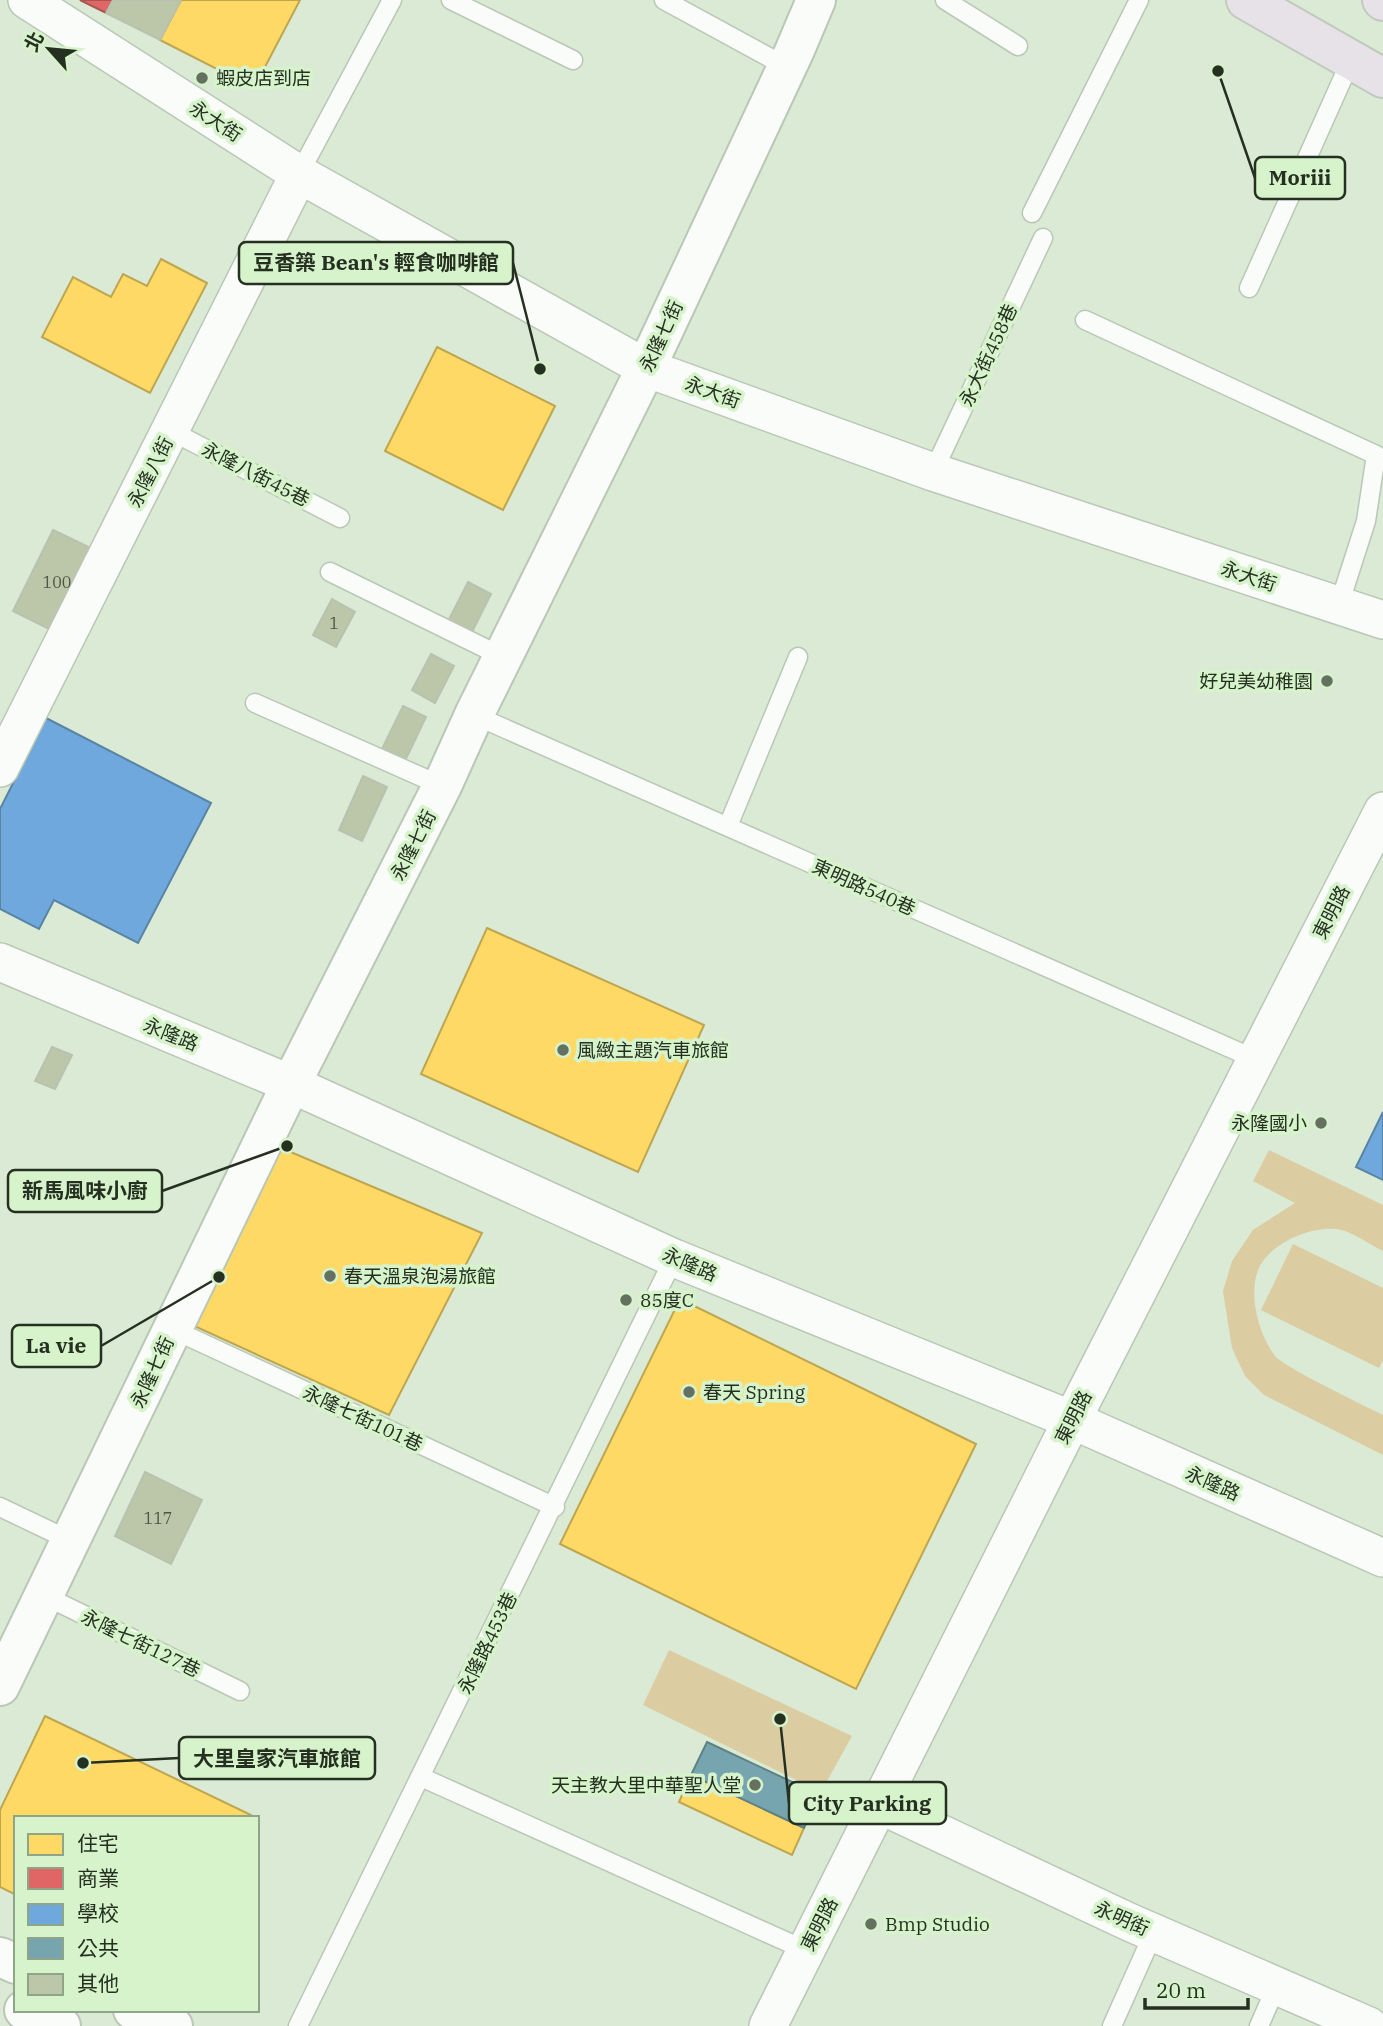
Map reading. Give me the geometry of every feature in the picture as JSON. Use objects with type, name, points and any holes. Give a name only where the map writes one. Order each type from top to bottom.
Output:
[{"type":"main road","points":[[1246,0],[1367,69]]},
{"type":"street","name":"永大街","points":[[27,0],[299,174],[646,368],[933,472],[1383,620]]},
{"type":"street","name":"永隆七街","points":[[0,1686],[291,1084],[442,786],[474,715],[646,368],[816,0]]},
{"type":"street","name":"永隆八街","points":[[0,768],[299,174]]},
{"type":"street","name":"東明路","points":[[768,2026],[1072,1420],[1383,811]]},
{"type":"street","name":"永隆路","points":[[0,962],[291,1084],[674,1258],[1072,1420],[1383,1558]]},
{"type":"street","name":"永明街","points":[[878,1804],[1154,1932],[1368,2026]]},
{"type":"street","points":[[29,2012],[61,2026]]},
{"type":"street","points":[[138,2012],[173,2026]]},
{"type":"lane","points":[[299,174],[392,0]]},
{"type":"lane","points":[[451,0],[573,60]]},
{"type":"lane","points":[[664,0],[787,67]]},
{"type":"lane","points":[[945,0],[1018,46]]},
{"type":"lane","points":[[1031,213],[1139,0]]},
{"type":"lane","points":[[1250,288],[1367,69]]},
{"type":"lane","name":"永大街458巷","points":[[933,472],[1043,238]]},
{"type":"lane","points":[[1085,320],[1376,455],[1366,521],[1339,605]]},
{"type":"lane","name":"永隆八街45巷","points":[[171,431],[340,518]]},
{"type":"lane","points":[[330,572],[503,657]]},
{"type":"lane","points":[[728,827],[798,657]]},
{"type":"lane","points":[[256,703],[442,786]]},
{"type":"lane","name":"東明路540巷","points":[[474,715],[1255,1059]]},
{"type":"lane","name":"永隆路453巷","points":[[298,2026],[555,1507],[674,1258]]},
{"type":"lane","name":"永隆七街101巷","points":[[172,1329],[555,1507]]},
{"type":"lane","points":[[0,1507],[71,1541]]},
{"type":"lane","name":"永隆七街127巷","points":[[43,1595],[240,1691]]},
{"type":"lane","points":[[421,1777],[805,1950]]},
{"type":"lane","points":[[1112,2026],[1154,1932]]},
{"type":"lane","points":[[1259,2026],[1277,1985]]},
{"type":"shaded area","points":[[1269,1150],[1383,1205],[1383,1251],[1341,1230],[1324,1229],[1302,1234],[1280,1245],[1263,1261],[1255,1280],[1254,1291],[1260,1326],[1275,1356],[1308,1377],[1383,1415],[1383,1455],[1264,1395],[1245,1376],[1232,1348],[1223,1291],[1232,1261],[1253,1230],[1295,1203],[1253,1181]]},
{"type":"shaded area","points":[[1293,1244],[1383,1288],[1383,1360],[1379,1368],[1261,1310]]},
{"type":"shaded area","points":[[669,1650],[852,1736],[821,1792],[643,1705]]},
{"type":"building: 住宅","points":[[181,0],[300,0],[254,88],[160,40]]},
{"type":"building: 住宅","points":[[161,259],[207,283],[150,393],[42,337],[73,277],[111,297],[123,274],[147,286]]},
{"type":"building: 住宅","points":[[437,347],[555,406],[503,510],[385,451]]},
{"type":"building: 住宅","name":"風緻主題汽車旅館","points":[[487,928],[704,1025],[638,1172],[421,1074]]},
{"type":"building: 住宅","name":"春天溫泉泡湯旅館","points":[[267,1142],[482,1233],[389,1415],[179,1319]]},
{"type":"building: 住宅","points":[[680,1299],[976,1444],[856,1689],[560,1544]]},
{"type":"building: 住宅","points":[[45,1716],[251,1815],[14,1816],[14,1894],[0,1887],[0,1810]]},
{"type":"building: 住宅","points":[[691,1775],[804,1828],[792,1855],[679,1802]]},
{"type":"building: 商業","points":[[80,0],[113,0],[106,13]]},
{"type":"building: 學校","points":[[46,718],[211,803],[138,943],[54,900],[39,929],[0,909],[0,809]]},
{"type":"building: 學校","points":[[1383,1112],[1383,1180],[1356,1167]]},
{"type":"building: 公共","name":"天主教大里中華聖人堂","points":[[707,1742],[820,1795],[804,1828],[691,1775]]},
{"type":"building: 其他","points":[[113,0],[181,0],[160,40],[106,13]]},
{"type":"building: 其他","points":[[53,530],[101,553],[61,635],[13,611]]},
{"type":"building: 其他","points":[[468,582],[491,594],[466,644],[442,633]]},
{"type":"building: 其他","points":[[332,599],[355,612],[336,647],[313,635]]},
{"type":"building: 其他","points":[[431,654],[454,666],[435,703],[412,690]]},
{"type":"building: 其他","points":[[403,706],[426,717],[403,765],[380,753]]},
{"type":"building: 其他","points":[[363,776],[387,787],[362,841],[339,830]]},
{"type":"building: 其他","points":[[52,1047],[72,1055],[55,1089],[35,1081]]},
{"type":"building: 其他","points":[[145,1472],[202,1500],[171,1564],[115,1536]]},
{"type":"place","name":"Moriii","points":[[1218,71]]},
{"type":"place","name":"蝦皮店到店","points":[[202,78]]},
{"type":"place","name":"豆香築 Bean's 輕食咖啡館","points":[[540,369]]},
{"type":"place","name":"好兒美幼稚園","points":[[1327,681]]},
{"type":"place","name":"風緻主題汽車旅館","points":[[563,1050]]},
{"type":"place","name":"永隆國小","points":[[1321,1123]]},
{"type":"place","name":"新馬風味小廚","points":[[287,1146]]},
{"type":"place","name":"春天溫泉泡湯旅館","points":[[330,1276]]},
{"type":"place","name":"La vie","points":[[219,1277]]},
{"type":"place","name":"85度C","points":[[626,1300]]},
{"type":"place","name":"春天 Spring","points":[[689,1392]]},
{"type":"place","name":"City Parking","points":[[780,1719]]},
{"type":"place","name":"大里皇家汽車旅館","points":[[83,1763]]},
{"type":"place","name":"天主教大里中華聖人堂","points":[[755,1785]]},
{"type":"place","name":"Bmp Studio","points":[[871,1924]]}]
